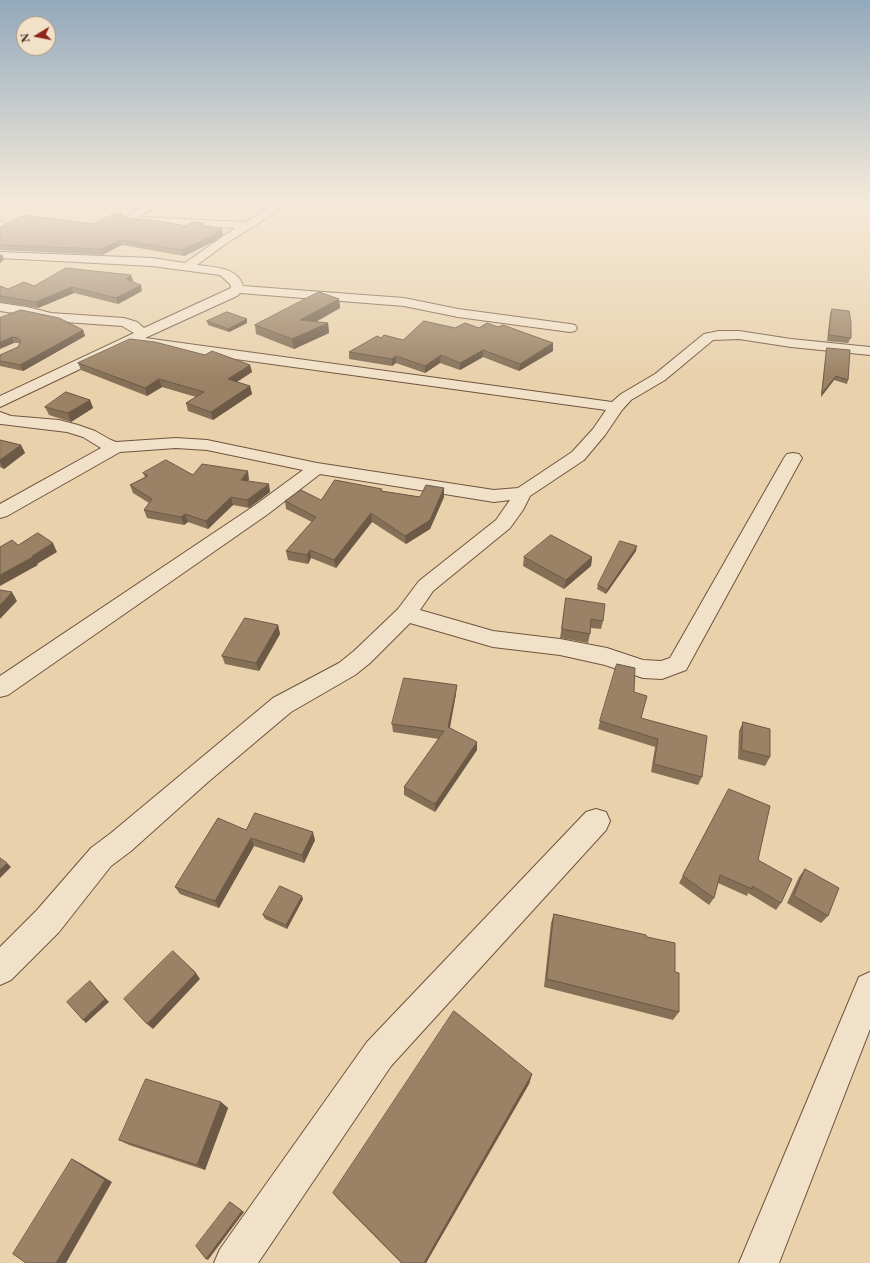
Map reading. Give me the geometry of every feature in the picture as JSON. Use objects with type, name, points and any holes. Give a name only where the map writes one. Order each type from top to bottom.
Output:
[{"type":"street","points":[[129,261],[152,262],[224,272],[236,283],[237,289]]},
{"type":"street","points":[[187,267],[194,261]]},
{"type":"street","points":[[2,398],[220,300],[237,289],[404,302],[458,313],[570,328]]},
{"type":"street","points":[[0,307],[27,310],[51,316],[124,322],[132,325],[143,334]]},
{"type":"street","points":[[0,417],[7,421],[59,425],[72,428],[89,434],[105,444],[116,447],[176,443],[200,445],[317,468],[494,496],[523,493],[578,456],[599,432],[616,407],[626,397],[660,377],[709,337],[717,335],[745,336],[790,343],[870,351]]},
{"type":"street","points":[[130,340],[616,407]]},
{"type":"street","points":[[0,512],[116,447]]},
{"type":"street","points":[[406,614],[493,639],[560,647],[607,657],[643,668],[662,670],[678,664],[793,458]]},
{"type":"street","points":[[0,688],[261,510],[317,468]]},
{"type":"street","points":[[0,969],[48,921],[101,857],[121,842],[199,774],[282,705],[346,669],[362,657],[406,614],[426,586],[503,524],[514,510],[523,493]]},
{"type":"street","points":[[234,1263],[379,1054],[596,821]]},
{"type":"street","points":[[759,1263],[870,988]]},
{"type":"building","points":[[66,268],[131,275],[126,279],[141,285],[116,298],[72,287],[36,302],[0,296],[0,286],[8,289],[24,282],[34,286]]},
{"type":"building","points":[[319,292],[339,299],[300,320],[328,323],[292,339],[255,325]]},
{"type":"building","points":[[832,309],[849,311],[851,338],[829,335]]},
{"type":"building","points":[[21,310],[59,318],[83,330],[20,365],[0,361],[0,355],[18,347],[21,341],[18,338],[12,337],[0,342],[0,318]]},
{"type":"building","points":[[227,312],[247,319],[228,329],[207,321]]},
{"type":"building","points":[[424,321],[455,328],[465,323],[479,328],[487,323],[498,327],[503,325],[553,343],[520,364],[483,350],[460,363],[441,355],[425,366],[396,356],[392,359],[349,352],[377,336],[381,338],[384,335],[403,340]]},
{"type":"building","points":[[130,339],[155,342],[205,355],[212,351],[250,365],[228,379],[250,386],[211,412],[186,403],[204,392],[159,379],[145,388],[78,363]]},
{"type":"building","points":[[827,348],[850,350],[848,380],[836,376],[822,393]]},
{"type":"building","points":[[66,392],[90,400],[68,413],[45,407]]},
{"type":"building","points":[[0,440],[21,445],[0,460]]},
{"type":"building","points":[[166,460],[193,475],[202,464],[248,471],[241,480],[269,484],[247,500],[231,497],[206,521],[185,514],[181,517],[144,510],[152,499],[130,485],[148,476],[143,473]]},
{"type":"building","points":[[335,480],[382,489],[381,491],[420,497],[426,485],[444,488],[430,520],[405,536],[371,513],[334,560],[310,550],[307,555],[286,551],[316,517],[285,501],[301,490],[321,500]]},
{"type":"building","points":[[38,533],[53,543],[32,556],[33,557],[0,575],[0,547],[12,540],[18,545]]},
{"type":"building","points":[[551,535],[592,557],[566,580],[524,557]]},
{"type":"building","points":[[620,541],[637,546],[607,590],[598,585]]},
{"type":"building","points":[[0,590],[12,592],[0,605]]},
{"type":"building","points":[[566,598],[605,604],[603,621],[591,619],[590,634],[562,629]]},
{"type":"building","points":[[245,618],[278,625],[256,663],[222,656]]},
{"type":"building","points":[[617,664],[635,668],[634,692],[647,696],[641,718],[707,736],[702,777],[654,764],[658,739],[600,721]]},
{"type":"building","points":[[404,678],[457,685],[448,727],[477,742],[435,804],[404,787],[444,731],[392,724]]},
{"type":"building","points":[[743,722],[770,729],[770,757],[742,750]]},
{"type":"building","points":[[729,789],[770,806],[758,860],[792,879],[781,903],[752,886],[752,889],[720,875],[714,898],[683,876]]},
{"type":"building","points":[[255,813],[313,832],[302,855],[251,838],[215,901],[175,887],[218,818],[246,830]]},
{"type":"building","points":[[0,858],[7,863],[0,870]]},
{"type":"building","points":[[805,869],[839,888],[828,916],[794,896]]},
{"type":"building","points":[[280,886],[302,896],[286,925],[263,915]]},
{"type":"building","points":[[554,914],[675,943],[675,972],[679,973],[679,1012],[547,979]]},
{"type":"building","points":[[173,951],[196,973],[147,1024],[124,999]]},
{"type":"building","points":[[90,981],[105,999],[83,1020],[67,1002]]},
{"type":"building","points":[[454,1011],[532,1074],[424,1263],[402,1263],[333,1193]]},
{"type":"building","points":[[146,1079],[221,1102],[197,1165],[119,1140]]},
{"type":"building","points":[[72,1159],[105,1180],[56,1263],[26,1263],[13,1254]]},
{"type":"building","points":[[230,1202],[242,1211],[206,1259],[196,1246]]}]
